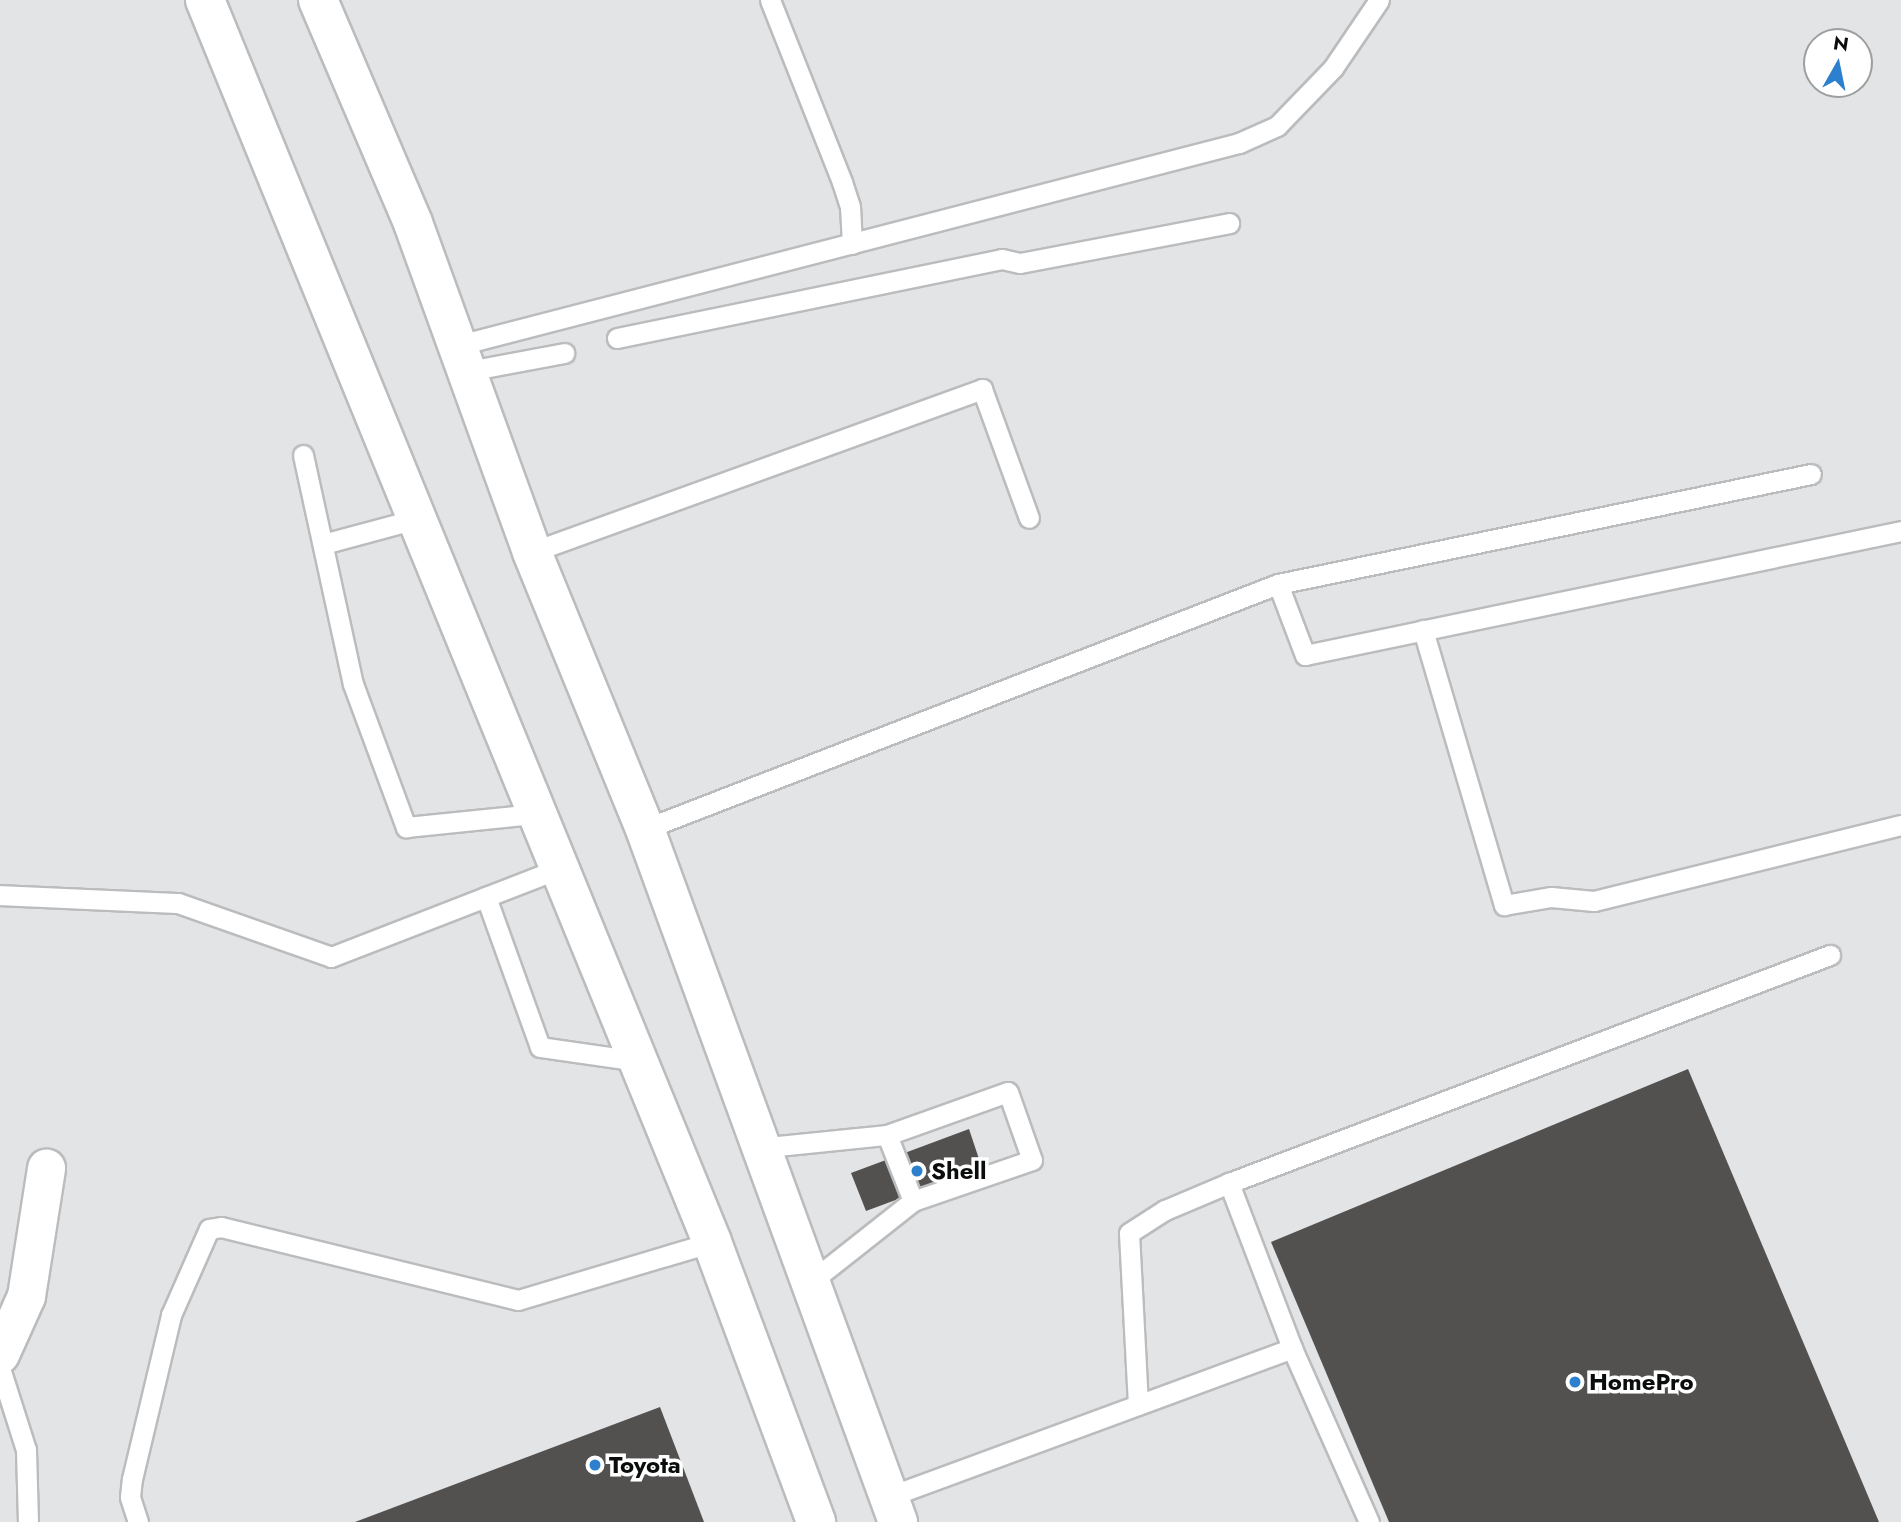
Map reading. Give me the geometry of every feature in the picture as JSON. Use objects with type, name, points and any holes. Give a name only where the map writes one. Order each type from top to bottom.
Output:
[{"type":"main road","points":[[205,0],[535,814],[712,1242],[816,1522]]},
{"type":"main road","points":[[318,0],[463,358],[532,552],[645,830],[758,1148],[893,1509]]},
{"type":"street","points":[[0,1354],[26,1296],[46,1168]]},
{"type":"lane","points":[[770,0],[842,182],[850,206],[852,244]]},
{"type":"lane","points":[[463,358],[852,244],[1249,139],[1278,125],[1333,68],[1379,0]]},
{"type":"lane","points":[[617,338],[1002,259],[1020,263],[1229,223]]},
{"type":"lane","points":[[463,358],[564,352]]},
{"type":"lane","points":[[532,552],[982,389],[1029,518]]},
{"type":"lane","points":[[303,455],[353,684],[405,827],[535,814]]},
{"type":"lane","points":[[645,830],[1278,584],[1811,474]]},
{"type":"lane","points":[[323,544],[415,519]]},
{"type":"lane","points":[[1278,584],[1305,655],[1901,531]]},
{"type":"lane","points":[[1423,630],[1504,905],[1551,897],[1594,901],[1901,825]]},
{"type":"lane","points":[[0,895],[177,903],[331,957],[558,869]]},
{"type":"lane","points":[[486,897],[540,1047],[638,1062]]},
{"type":"lane","points":[[1138,1405],[1129,1233],[1165,1210],[1229,1183],[1830,955]]},
{"type":"lane","points":[[758,1148],[887,1135],[1008,1092],[1032,1160],[913,1201],[809,1283]]},
{"type":"lane","points":[[887,1135],[913,1201]]},
{"type":"lane","points":[[1229,1183],[1292,1348],[1369,1522]]},
{"type":"lane","points":[[138,1522],[130,1497],[132,1479],[171,1315],[209,1229],[221,1227],[518,1300],[712,1242]]},
{"type":"lane","points":[[893,1509],[1138,1405],[1292,1348]]},
{"type":"lane","points":[[0,1368],[26,1450],[28,1522]]},
{"type":"building","name":"HomePro","points":[[1688,1069],[1879,1522],[1389,1522],[1271,1242]]},
{"type":"building","name":"Shell","points":[[969,1129],[982,1168],[866,1211],[851,1173]]},
{"type":"building","name":"Toyota","points":[[660,1407],[704,1522],[355,1522]]},
{"type":"place","name":"Shell","points":[[917,1171]]},
{"type":"place","name":"HomePro","points":[[1575,1382]]},
{"type":"place","name":"Toyota","points":[[595,1465]]}]
